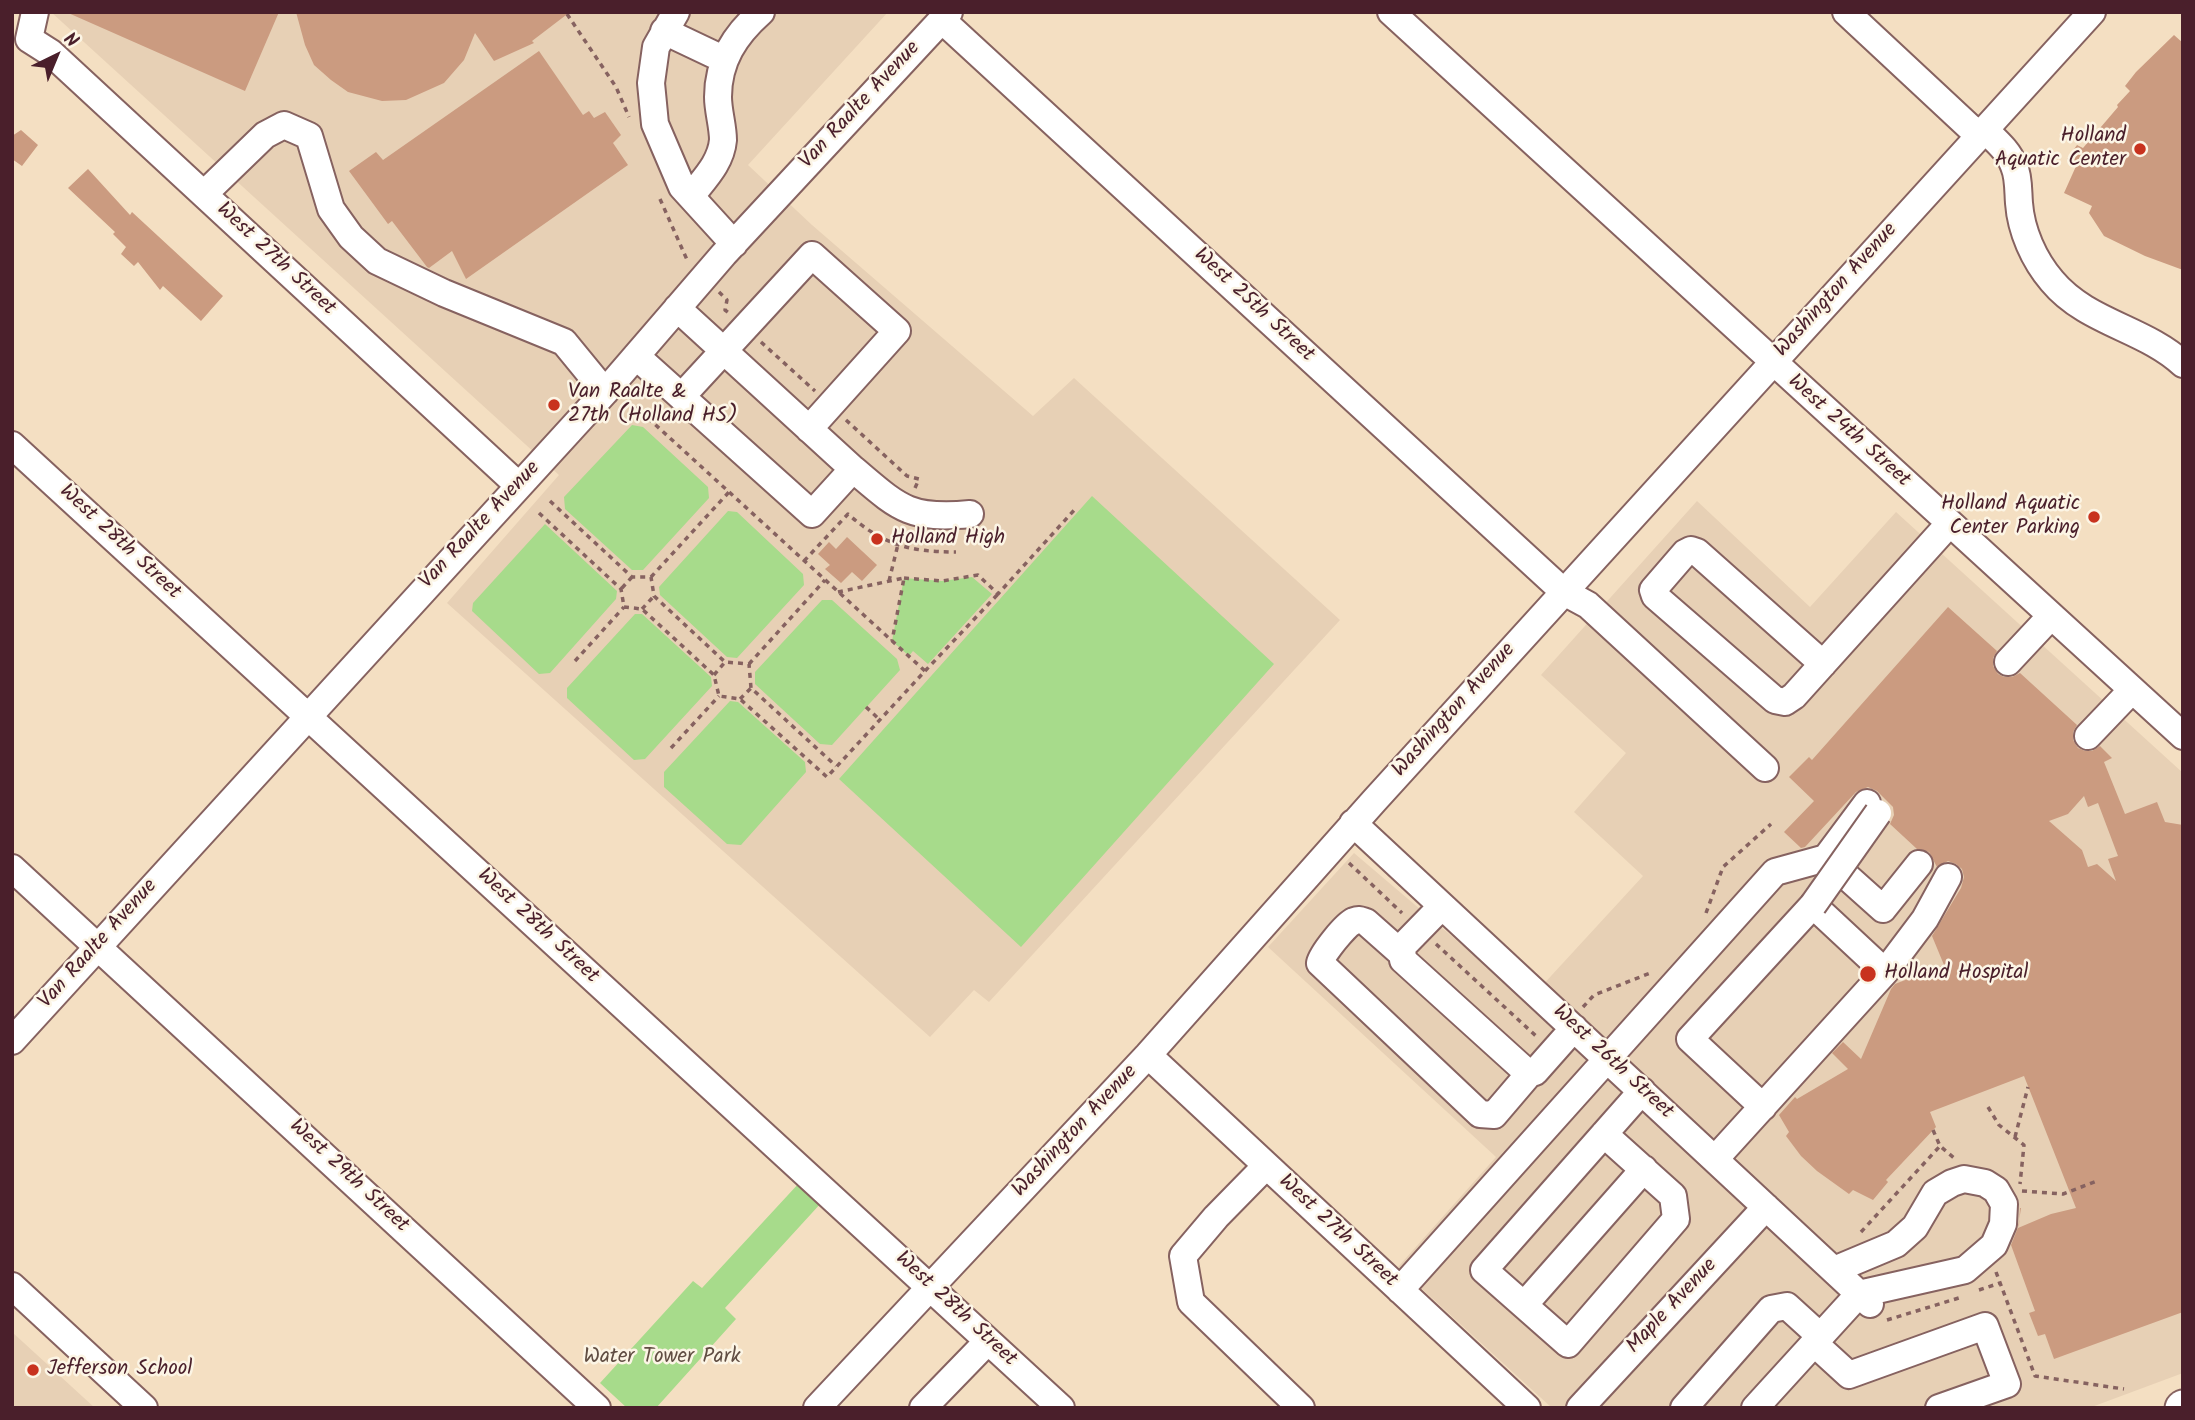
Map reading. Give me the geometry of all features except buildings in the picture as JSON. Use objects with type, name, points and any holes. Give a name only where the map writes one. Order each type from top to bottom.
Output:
[{"type":"street","points":[[20,43],[35,12]]},
{"type":"street","points":[[691,196],[716,165],[723,141],[718,97],[723,59],[740,34],[761,12]]},
{"type":"street","name":"West 24th Street","points":[[1391,12],[2183,736]]},
{"type":"street","points":[[1846,12],[1981,132],[2004,149],[2015,167],[2019,206],[2030,246],[2053,283],[2090,313],[2154,342],[2183,363]]},
{"type":"street","name":"Washington Avenue","points":[[817,1408],[1148,1055],[1353,823],[2092,12]]},
{"type":"street","name":"Van Raalte Avenue","points":[[12,1041],[605,392],[734,244],[946,16]]},
{"type":"street","name":"West 25th Street","points":[[946,16],[1564,592],[1588,605],[1765,768]]},
{"type":"street","points":[[723,59],[670,22],[656,47],[652,83],[655,124],[682,187],[734,244]]},
{"type":"street","name":"West 27th Street","points":[[20,43],[51,53],[518,485]]},
{"type":"street","points":[[204,194],[265,135],[284,125],[309,136],[331,209],[351,237],[377,261],[444,293],[564,342],[605,392]]},
{"type":"street","points":[[682,396],[812,256],[897,331],[809,429]]},
{"type":"street","points":[[677,308],[892,502],[907,510],[929,515],[971,513]]},
{"type":"street","points":[[636,356],[812,514],[853,469]]},
{"type":"street","name":"West 28th Street","points":[[12,445],[1061,1408]]},
{"type":"street","points":[[1823,664],[1697,552],[1691,550],[1685,553],[1653,590],[1655,596],[1774,700],[1785,702],[1794,696],[1823,664],[1949,524]]},
{"type":"street","points":[[2008,662],[2051,616]]},
{"type":"street","points":[[2083,730],[2126,684]]},
{"type":"street","points":[[1400,1290],[1775,872],[1826,858],[1873,808],[1813,905],[1690,1039],[1763,1107]]},
{"type":"street","name":"West 26th Street","points":[[1353,823],[1865,1299]]},
{"type":"street","points":[[1826,858],[1883,909],[1919,864]]},
{"type":"street","name":"West 29th Street","points":[[12,868],[597,1408]]},
{"type":"street","points":[[1715,1159],[1885,972],[1925,919],[1948,877]]},
{"type":"street","points":[[1813,905],[1885,972]]},
{"type":"street","points":[[1442,906],[1402,947],[1403,960],[1530,1073]]},
{"type":"street","points":[[1401,953],[1366,922],[1359,920],[1351,922],[1322,956],[1320,963],[1480,1114],[1494,1115],[1530,1073],[1535,1072],[1571,1026]]},
{"type":"street","name":"West 27th Street","points":[[1148,1055],[1265,1167],[1527,1408]]},
{"type":"street","points":[[1604,1133],[1674,1196],[1676,1219],[1568,1344],[1484,1270],[1604,1133],[1642,1091]]},
{"type":"street","points":[[1265,1167],[1216,1217],[1183,1256],[1191,1302],[1301,1408]]},
{"type":"street","points":[[1524,1305],[1644,1169]]},
{"type":"street","points":[[1755,1408],[1817,1340],[1865,1299],[1965,1270],[1994,1245],[2003,1224],[2004,1204],[1996,1190],[1985,1183],[1964,1179],[1935,1193],[1915,1227],[1896,1244],[1834,1270]]},
{"type":"street","name":"Maple Avenue","points":[[1580,1408],[1766,1207]]},
{"type":"street","points":[[12,1286],[144,1408]]},
{"type":"street","points":[[1684,1408],[1771,1309],[1787,1306],[1849,1375],[1985,1326],[2007,1384],[1939,1408]]},
{"type":"street","points":[[923,1408],[988,1341]]},
{"type":"path","points":[[636,407],[925,671]]},
{"type":"path","points":[[550,501],[632,577],[651,577],[729,492]]},
{"type":"path","points":[[719,696],[740,699],[827,777],[1077,507]]},
{"type":"path","points":[[539,513],[621,589],[624,607]]},
{"type":"path","points":[[804,561],[848,514],[869,532],[886,541],[933,552],[957,552]]},
{"type":"path","points":[[838,592],[904,578],[942,581],[978,575],[998,594]]},
{"type":"path","points":[[621,589],[632,577]]},
{"type":"path","points":[[651,577],[654,596],[725,662],[749,664]]},
{"type":"path","points":[[892,642],[904,578]]},
{"type":"path","points":[[824,580],[749,664],[751,688],[837,766]]},
{"type":"path","points":[[642,609],[654,596]]},
{"type":"path","points":[[624,607],[642,609],[714,675],[719,696]]},
{"type":"path","points":[[575,661],[624,607]]},
{"type":"path","points":[[714,675],[725,662]]},
{"type":"path","points":[[740,699],[751,688]]},
{"type":"path","points":[[671,748],[719,696]]},
{"type":"path","points":[[866,707],[880,720]]},
{"type":"path","points":[[1706,913],[1723,867],[1771,824]]},
{"type":"path","points":[[1332,848],[1544,1043],[1571,1026],[1594,995],[1664,967]]},
{"type":"path","points":[[2015,1137],[2028,1087]]},
{"type":"path","points":[[1988,1107],[1999,1125],[2024,1145],[2020,1191],[2063,1195],[2097,1181]]},
{"type":"path","points":[[1933,1130],[1940,1146]]},
{"type":"path","points":[[1988,1250],[2035,1376],[2124,1389]]},
{"type":"shaded area","name":"Holland High","points":[[51,12],[888,12],[748,165],[812,225],[1033,416],[1074,378],[1340,620],[989,1002],[974,990],[930,1037],[447,603],[559,475]]},
{"type":"shaded area","name":"Holland Hospital","points":[[1697,501],[1810,607],[1896,512],[2183,773],[2183,1373],[2089,1408],[1552,1408],[1398,1267],[1496,1157],[1268,947],[1354,853],[1528,1001],[1643,876],[1574,812],[1626,753],[1541,675]]},
{"type":"shaded area","name":"Jefferson School","points":[[12,1332],[95,1408],[12,1408]]},
{"type":"green space","points":[[632,425],[643,427],[708,487],[709,498],[643,570],[632,570],[565,509],[564,497]]},
{"type":"green space","points":[[1092,496],[1274,664],[1021,947],[839,779]]},
{"type":"green space","points":[[728,511],[737,512],[803,574],[804,585],[737,658],[727,657],[660,595],[659,587]]},
{"type":"green space","points":[[545,524],[617,591],[616,599],[550,673],[539,674],[472,611],[473,603]]},
{"type":"green space","points":[[972,577],[992,594],[928,664],[913,651],[909,656],[892,641],[904,578],[942,581]]},
{"type":"green space","points":[[822,600],[832,600],[897,659],[900,670],[832,745],[820,744],[755,684],[755,672]]},
{"type":"green space","points":[[635,614],[642,614],[711,677],[712,686],[645,759],[634,760],[567,698],[567,688]]},
{"type":"green space","points":[[730,701],[738,702],[805,762],[806,772],[741,845],[727,844],[664,787],[664,772]]},
{"type":"green space","name":"Water Tower Park","points":[[800,1182],[822,1202],[725,1308],[736,1319],[656,1408],[627,1408],[600,1383],[693,1281],[702,1288]]},
{"type":"place","name":"Holland Aquatic Center","points":[[2140,149]]},
{"type":"place","name":"Van Raalte & 27th (Holland HS)","points":[[554,405]]},
{"type":"place","name":"Holland Aquatic Center Parking","points":[[2094,517]]},
{"type":"place","name":"Holland High","points":[[877,539]]},
{"type":"place","name":"Holland Hospital","points":[[1868,974]]},
{"type":"place","name":"Jefferson School","points":[[33,1370]]}]
